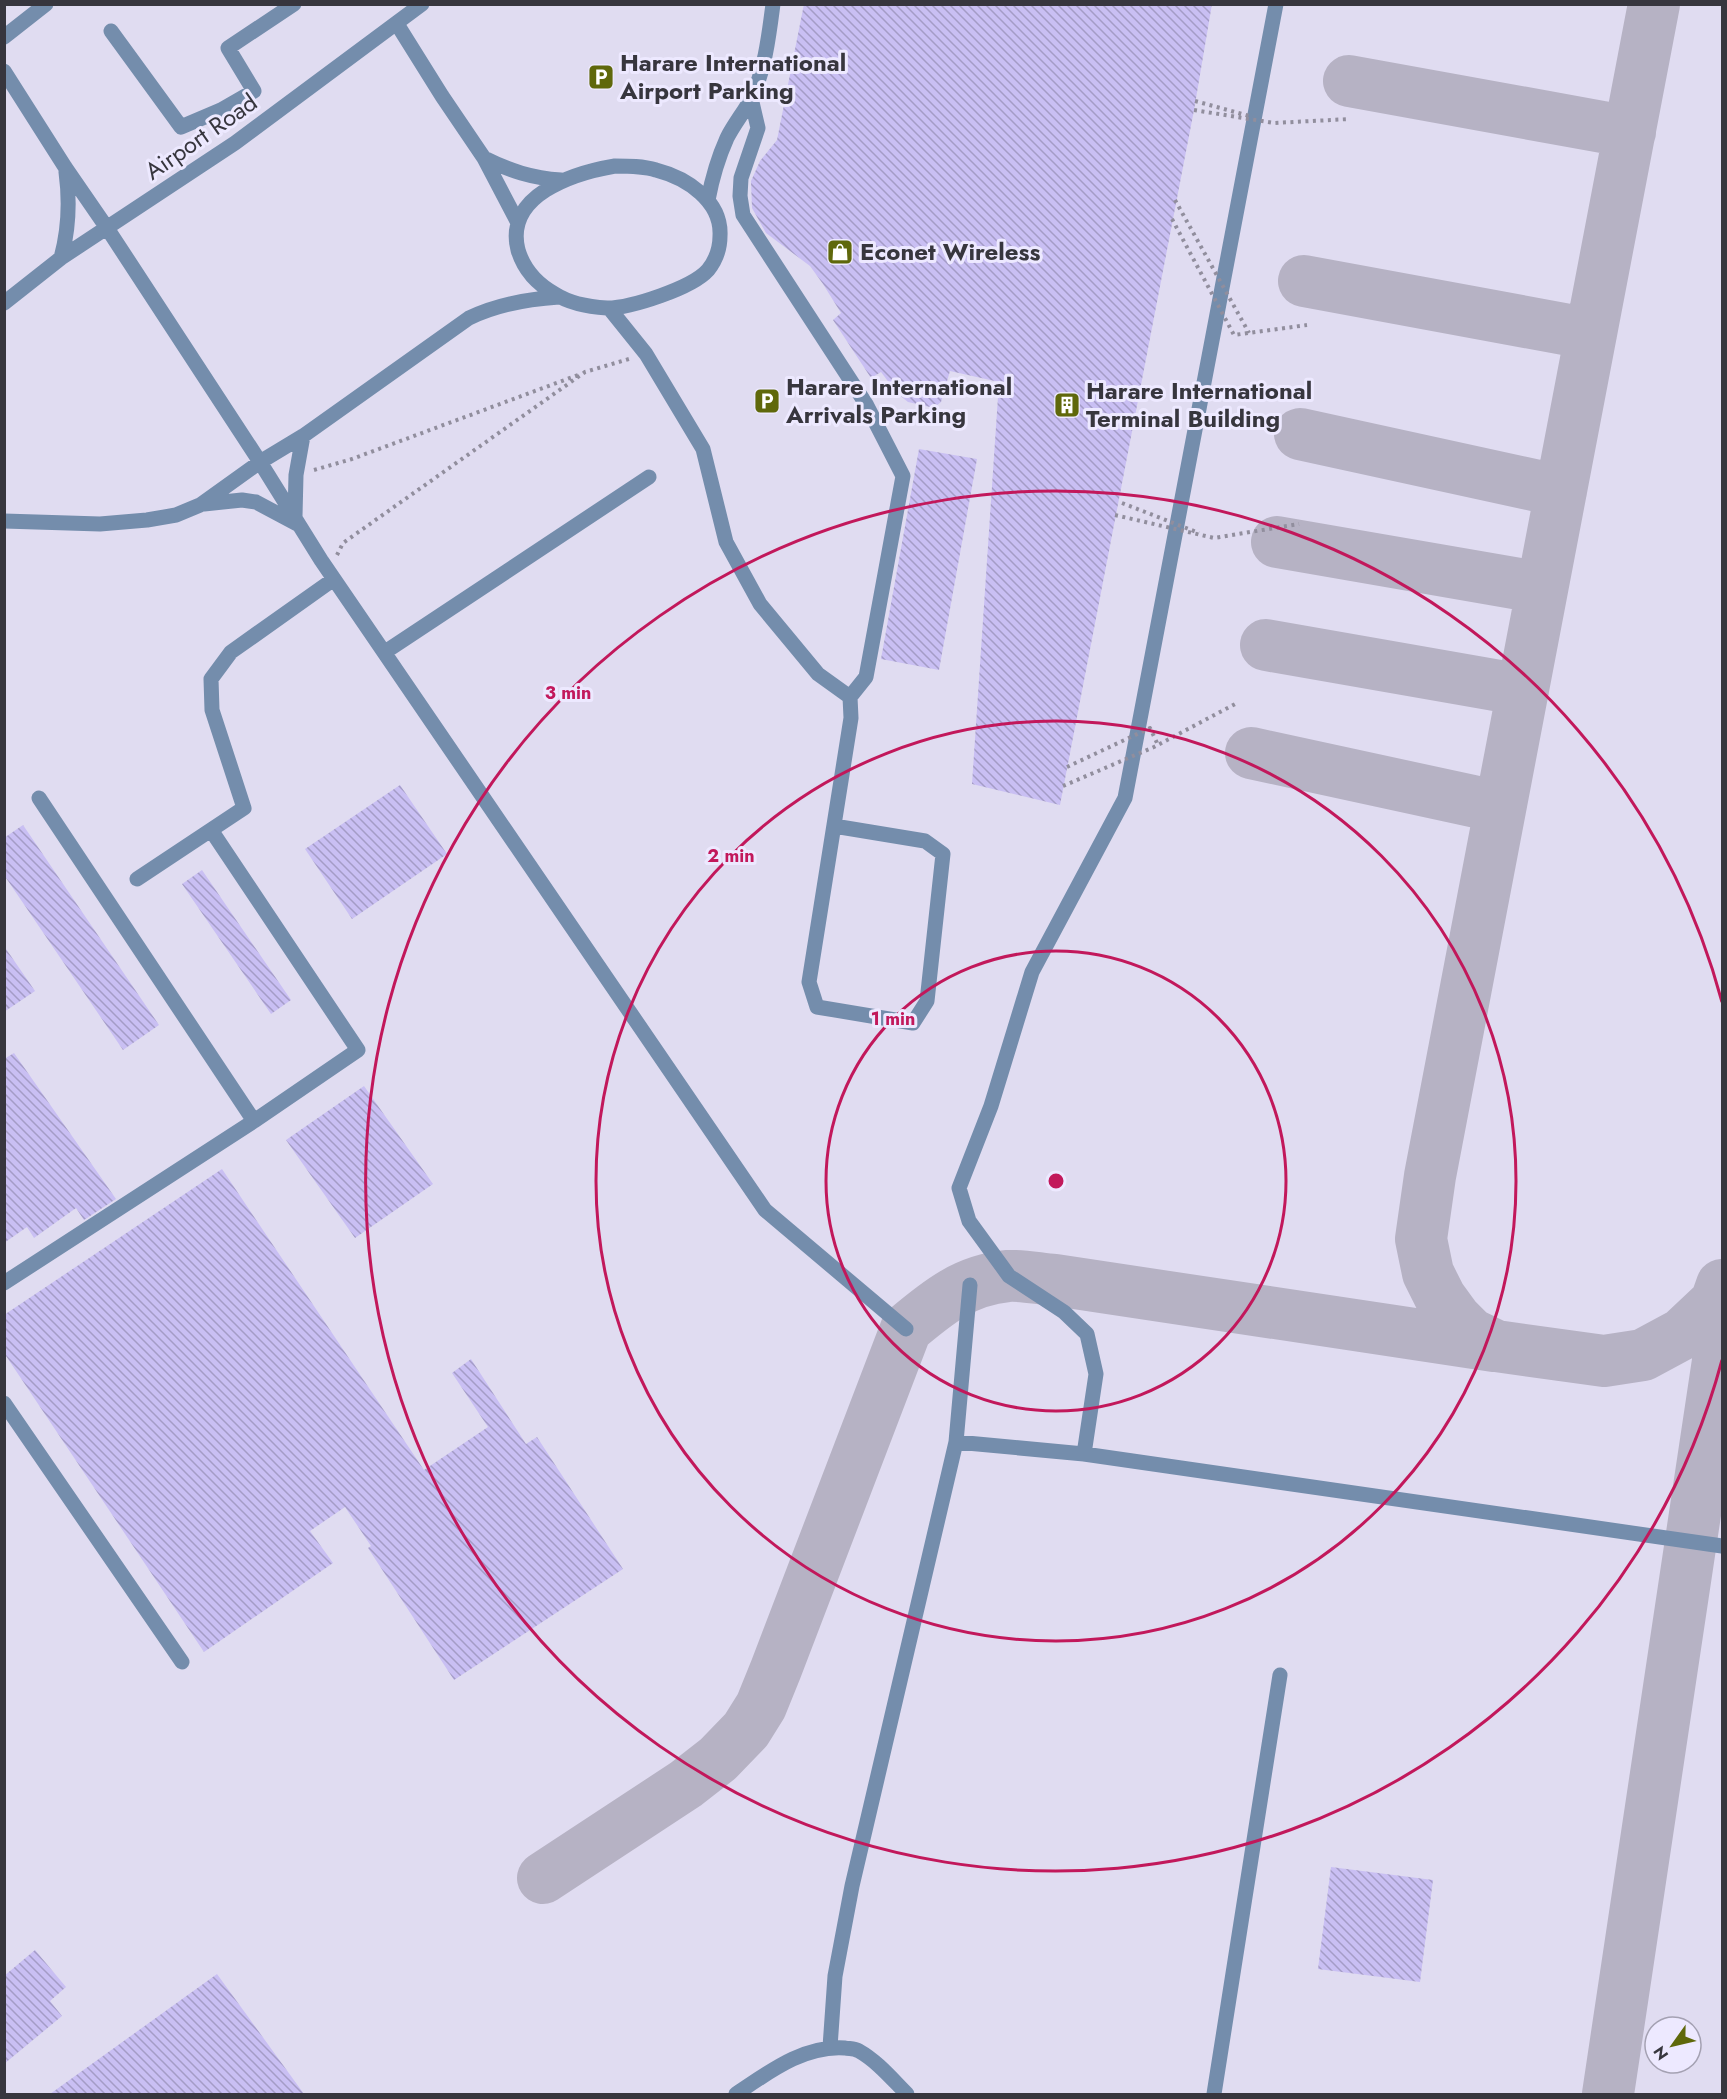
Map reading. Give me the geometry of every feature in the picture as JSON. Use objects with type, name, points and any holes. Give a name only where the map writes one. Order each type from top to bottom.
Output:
[{"type":"street","points":[[4,37],[46,4]]},
{"type":"street","points":[[111,31],[181,127],[255,92],[228,48],[294,4]]},
{"type":"street","points":[[708,200],[727,138],[751,98],[763,60],[774,4]]},
{"type":"street","points":[[1084,1454],[1096,1374],[1087,1334],[1064,1312],[1009,1276],[969,1221],[959,1188],[991,1106],[1032,972],[1125,798],[1276,4]]},
{"type":"street","name":"Airport Road","points":[[4,303],[61,258],[235,143],[397,24],[413,7]]},
{"type":"street","points":[[397,24],[484,158],[517,221],[517,244],[520,258],[532,278],[542,287],[559,297],[582,304],[609,308],[651,299],[681,289],[708,270],[716,258],[720,228],[717,214],[708,200],[671,174],[654,169],[615,166],[561,180],[546,190],[517,221]]},
{"type":"street","points":[[4,71],[334,579],[765,1210],[906,1329]]},
{"type":"street","points":[[751,98],[758,128],[741,178],[740,196],[743,214],[866,404],[903,476],[866,677],[850,697],[851,718],[809,982],[817,1007],[913,1023],[927,1001],[943,854],[925,841],[834,826]]},
{"type":"street","points":[[484,158],[519,174],[561,180]]},
{"type":"street","points":[[61,258],[67,236],[69,213],[69,191],[65,167]]},
{"type":"street","points":[[4,521],[100,524],[176,515],[200,505],[260,462],[303,436],[469,318],[509,303],[559,297]]},
{"type":"street","points":[[609,308],[646,354],[703,449],[726,543],[760,604],[818,674],[850,697]]},
{"type":"street","points":[[298,522],[294,506],[296,475],[303,436]]},
{"type":"street","points":[[385,652],[649,477]]},
{"type":"street","points":[[200,505],[242,500],[256,502],[298,522]]},
{"type":"street","points":[[137,879],[244,808],[212,710],[211,679],[231,652],[334,579]]},
{"type":"street","points":[[39,798],[254,1122]]},
{"type":"street","points":[[4,1283],[254,1122],[358,1050],[211,830]]},
{"type":"street","points":[[830,2047],[835,1976],[852,1886],[956,1442],[970,1285]]},
{"type":"street","points":[[7,1410],[182,1662]]},
{"type":"street","points":[[956,1442],[1084,1454],[1722,1546]]},
{"type":"street","points":[[1214,2094],[1280,1675]]},
{"type":"street","points":[[736,2094],[807,2052],[830,2047],[856,2049],[877,2064],[907,2094]]},
{"type":"path","points":[[1195,101],[1274,123]]},
{"type":"path","points":[[1194,110],[1274,123],[1350,119]]},
{"type":"path","points":[[1176,200],[1249,333]]},
{"type":"path","points":[[1172,219],[1234,336],[1307,325]]},
{"type":"path","points":[[296,475],[352,459],[585,372],[646,354]]},
{"type":"path","points":[[334,579],[334,562],[342,543],[585,372]]},
{"type":"path","points":[[1122,502],[1214,538]]},
{"type":"path","points":[[1115,516],[1214,538],[1299,524]]},
{"type":"path","points":[[1063,786],[1158,745],[1237,703]]},
{"type":"path","points":[[1067,767],[1150,728],[1158,745]]},
{"type":"building","name":"Harare International Terminal Building","points":[[804,4],[1212,4],[1194,110],[1060,805],[972,784],[999,382],[950,371],[941,402],[935,407],[930,407],[908,402],[896,392],[881,372],[871,378],[833,320],[841,313],[823,284],[810,266],[766,233],[752,208],[751,181],[760,161],[777,140]]},
{"type":"building","points":[[919,449],[977,459],[939,670],[881,659]]},
{"type":"building","points":[[400,785],[447,854],[352,919],[305,849]]},
{"type":"building","points":[[23,825],[159,1025],[123,1050],[4,875],[4,838]]},
{"type":"building","points":[[202,870],[291,1000],[271,1014],[182,884]]},
{"type":"building","points":[[4,946],[35,991],[4,1012]]},
{"type":"building","points":[[14,1053],[116,1199],[84,1220],[76,1208],[34,1238],[27,1227],[4,1243],[4,1059]]},
{"type":"building","points":[[364,1086],[433,1184],[355,1238],[286,1140]]},
{"type":"building","points":[[222,1169],[424,1470],[488,1427],[452,1373],[471,1359],[526,1444],[537,1437],[623,1569],[454,1680],[368,1548],[371,1546],[345,1507],[310,1531],[333,1563],[204,1652],[4,1353],[4,1315]]},
{"type":"building","points":[[1331,1867],[1433,1880],[1420,1982],[1318,1969]]},
{"type":"building","points":[[35,1950],[66,1987],[50,2001],[62,2016],[4,2064],[4,1976]]},
{"type":"building","points":[[217,1974],[304,2094],[50,2094]]},
{"type":"taxiway","points":[[1654,4],[1430,1176],[1421,1239],[1428,1273],[1440,1297],[1456,1319],[1471,1334],[1496,1346],[1604,1361],[1643,1355],[1682,1334],[1716,1302],[1722,1285]]},
{"type":"taxiway","points":[[1349,81],[1630,132]]},
{"type":"taxiway","points":[[1304,281],[1591,334]]},
{"type":"taxiway","points":[[1300,434],[1561,491]]},
{"type":"taxiway","points":[[1277,542],[1542,588]]},
{"type":"taxiway","points":[[1266,645],[1523,690]]},
{"type":"taxiway","points":[[1251,753],[1500,807]]},
{"type":"taxiway","points":[[543,1878],[686,1784],[718,1759],[746,1730],[761,1706],[776,1669],[906,1329],[941,1301],[965,1287],[1008,1276],[1055,1280],[1494,1346]]},
{"type":"taxiway","points":[[1608,2094],[1722,1334]]},
{"type":"place","name":"Harare International Airport Parking","points":[[601,77]]},
{"type":"place","name":"Econet Wireless","points":[[840,252]]},
{"type":"place","name":"Harare International Arrivals Parking","points":[[767,401]]},
{"type":"place","name":"Harare International Terminal Building","points":[[1067,405]]}]
